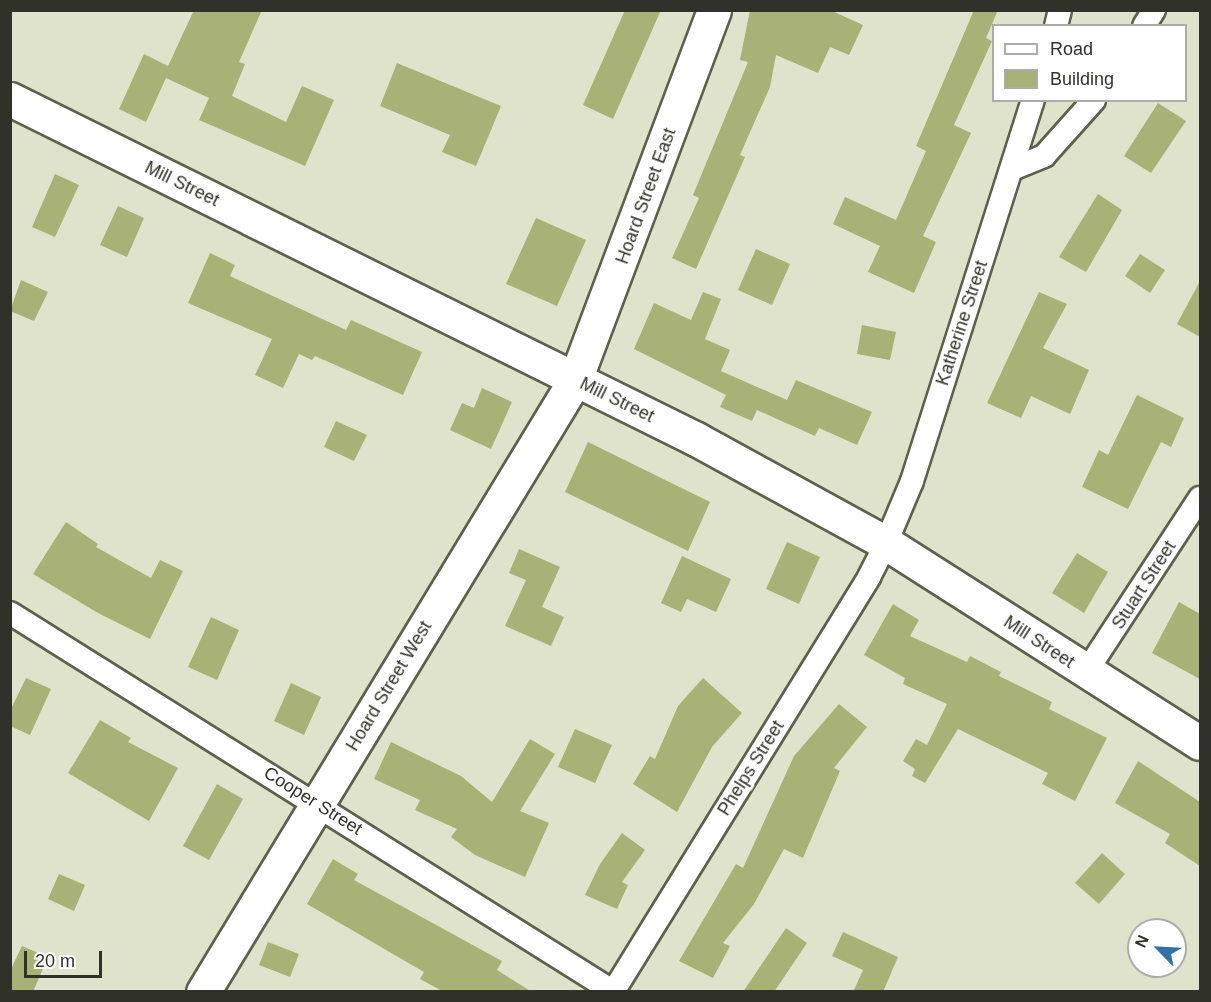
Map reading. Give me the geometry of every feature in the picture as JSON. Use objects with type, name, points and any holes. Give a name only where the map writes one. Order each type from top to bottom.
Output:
[{"type":"main road","name":"Hoard Street East","points":[[575,380],[714,10]]},
{"type":"main road","name":"Mill Street","points":[[10,99],[696,439],[886,543],[1200,743]]},
{"type":"main road","name":"Hoard Street West","points":[[203,992],[575,380]]},
{"type":"street","points":[[1145,24],[1154,10]]},
{"type":"street","name":"Katherine Street","points":[[886,543],[912,482],[1032,102]]},
{"type":"street","points":[[1012,169],[1044,156],[1092,102]]},
{"type":"street","name":"Stuart Street","points":[[1086,672],[1200,498]]},
{"type":"street","name":"Phelps Street","points":[[613,991],[869,577],[886,543]]},
{"type":"street","name":"Cooper Street","points":[[10,613],[613,991]]},
{"type":"building","points":[[194,10],[262,10],[239,62],[245,64],[232,96],[286,122],[302,86],[334,100],[305,166],[199,120],[209,98],[166,78],[146,122],[119,109],[144,54],[168,66]]},
{"type":"building","points":[[625,10],[661,10],[613,119],[583,105]]},
{"type":"building","points":[[750,10],[830,10],[863,25],[849,55],[830,47],[818,73],[776,55],[770,87],[740,155],[745,157],[696,269],[672,258],[699,198],[693,195],[748,62],[740,60]]},
{"type":"building","points":[[974,10],[998,10],[986,38],[992,41],[954,125],[971,133],[923,236],[936,242],[914,293],[868,272],[880,246],[833,224],[845,197],[896,220],[926,151],[916,146]]},
{"type":"building","points":[[397,63],[501,106],[476,166],[442,152],[450,135],[380,106]]},
{"type":"building","points":[[1158,103],[1186,121],[1151,173],[1124,156]]},
{"type":"building","points":[[55,174],[79,185],[55,237],[32,227]]},
{"type":"building","points":[[1098,194],[1122,210],[1086,272],[1059,257]]},
{"type":"building","points":[[118,206],[144,218],[127,257],[100,245]]},
{"type":"building","points":[[536,218],[586,240],[557,306],[506,284]]},
{"type":"building","points":[[756,249],[790,264],[772,305],[738,290]]},
{"type":"building","points":[[210,253],[235,265],[230,276],[346,330],[351,320],[422,352],[403,395],[315,356],[312,360],[299,354],[283,388],[255,375],[272,339],[188,303]]},
{"type":"building","points":[[1140,254],[1165,270],[1150,293],[1125,276]]},
{"type":"building","points":[[21,280],[48,292],[34,321],[10,311]]},
{"type":"building","points":[[1200,281],[1200,337],[1177,324]]},
{"type":"building","points":[[703,292],[721,299],[705,339],[730,350],[721,371],[787,400],[796,380],[872,412],[857,445],[819,428],[815,436],[757,410],[752,421],[720,407],[726,395],[634,349],[654,303],[691,320]]},
{"type":"building","points":[[1039,292],[1067,304],[1043,348],[1089,370],[1070,414],[1031,396],[1021,418],[987,403]]},
{"type":"building","points":[[862,325],[896,332],[890,360],[857,354]]},
{"type":"building","points":[[482,388],[512,402],[491,449],[450,430],[462,403],[474,408]]},
{"type":"building","points":[[1137,395],[1184,418],[1171,447],[1161,442],[1128,509],[1082,487],[1099,450],[1108,455]]},
{"type":"building","points":[[336,421],[367,435],[354,461],[324,447]]},
{"type":"building","points":[[588,442],[710,502],[688,551],[565,492]]},
{"type":"building","points":[[66,522],[98,544],[96,547],[151,578],[160,560],[183,571],[150,639],[98,613],[33,574]]},
{"type":"building","points":[[787,542],[820,557],[799,604],[766,589]]},
{"type":"building","points":[[519,549],[560,567],[542,607],[564,617],[551,646],[505,626],[526,580],[509,573]]},
{"type":"building","points":[[1077,553],[1108,572],[1084,613],[1052,593]]},
{"type":"building","points":[[682,556],[731,579],[716,612],[687,599],[681,612],[661,603]]},
{"type":"building","points":[[1179,602],[1200,614],[1200,679],[1152,653]]},
{"type":"building","points":[[893,604],[919,620],[910,636],[967,662],[970,656],[1001,672],[999,676],[1052,702],[1049,709],[1107,738],[1075,801],[1042,784],[1048,773],[958,729],[925,783],[912,776],[915,769],[903,761],[916,739],[927,745],[947,704],[903,684],[905,678],[864,655]]},
{"type":"building","points":[[211,617],[239,630],[217,680],[188,667]]},
{"type":"building","points":[[26,678],[51,689],[30,735],[10,726],[10,711]]},
{"type":"building","points":[[703,678],[742,713],[712,747],[677,812],[633,784],[650,756],[655,759],[678,706]]},
{"type":"building","points":[[291,683],[321,697],[304,735],[274,721]]},
{"type":"building","points":[[839,704],[867,727],[834,768],[840,771],[803,858],[784,849],[754,904],[723,943],[730,946],[713,978],[679,961],[736,864],[743,868],[794,756]]},
{"type":"building","points":[[100,720],[131,738],[128,742],[178,768],[149,821],[68,773]]},
{"type":"building","points":[[575,729],[612,745],[595,783],[558,767]]},
{"type":"building","points":[[530,739],[555,754],[520,811],[549,823],[525,877],[475,855],[451,837],[457,829],[415,810],[420,800],[374,779],[391,742],[461,776],[492,802]]},
{"type":"building","points":[[1138,761],[1200,802],[1200,866],[1165,843],[1170,834],[1115,803]]},
{"type":"building","points":[[217,784],[243,799],[209,860],[183,846]]},
{"type":"building","points":[[622,833],[645,850],[622,882],[628,885],[617,909],[585,895],[600,864]]},
{"type":"building","points":[[1102,853],[1125,874],[1099,904],[1075,883]]},
{"type":"building","points":[[333,859],[358,874],[354,880],[502,961],[497,970],[532,992],[444,992],[420,979],[424,972],[307,904]]},
{"type":"building","points":[[59,874],[85,885],[74,911],[48,899]]},
{"type":"building","points":[[786,928],[807,943],[774,992],[743,992]]},
{"type":"building","points":[[843,932],[898,957],[883,992],[853,992],[863,970],[832,956]]},
{"type":"building","points":[[268,942],[299,954],[290,977],[259,965]]},
{"type":"building","points":[[22,946],[48,957],[33,992],[10,992],[10,971]]}]
